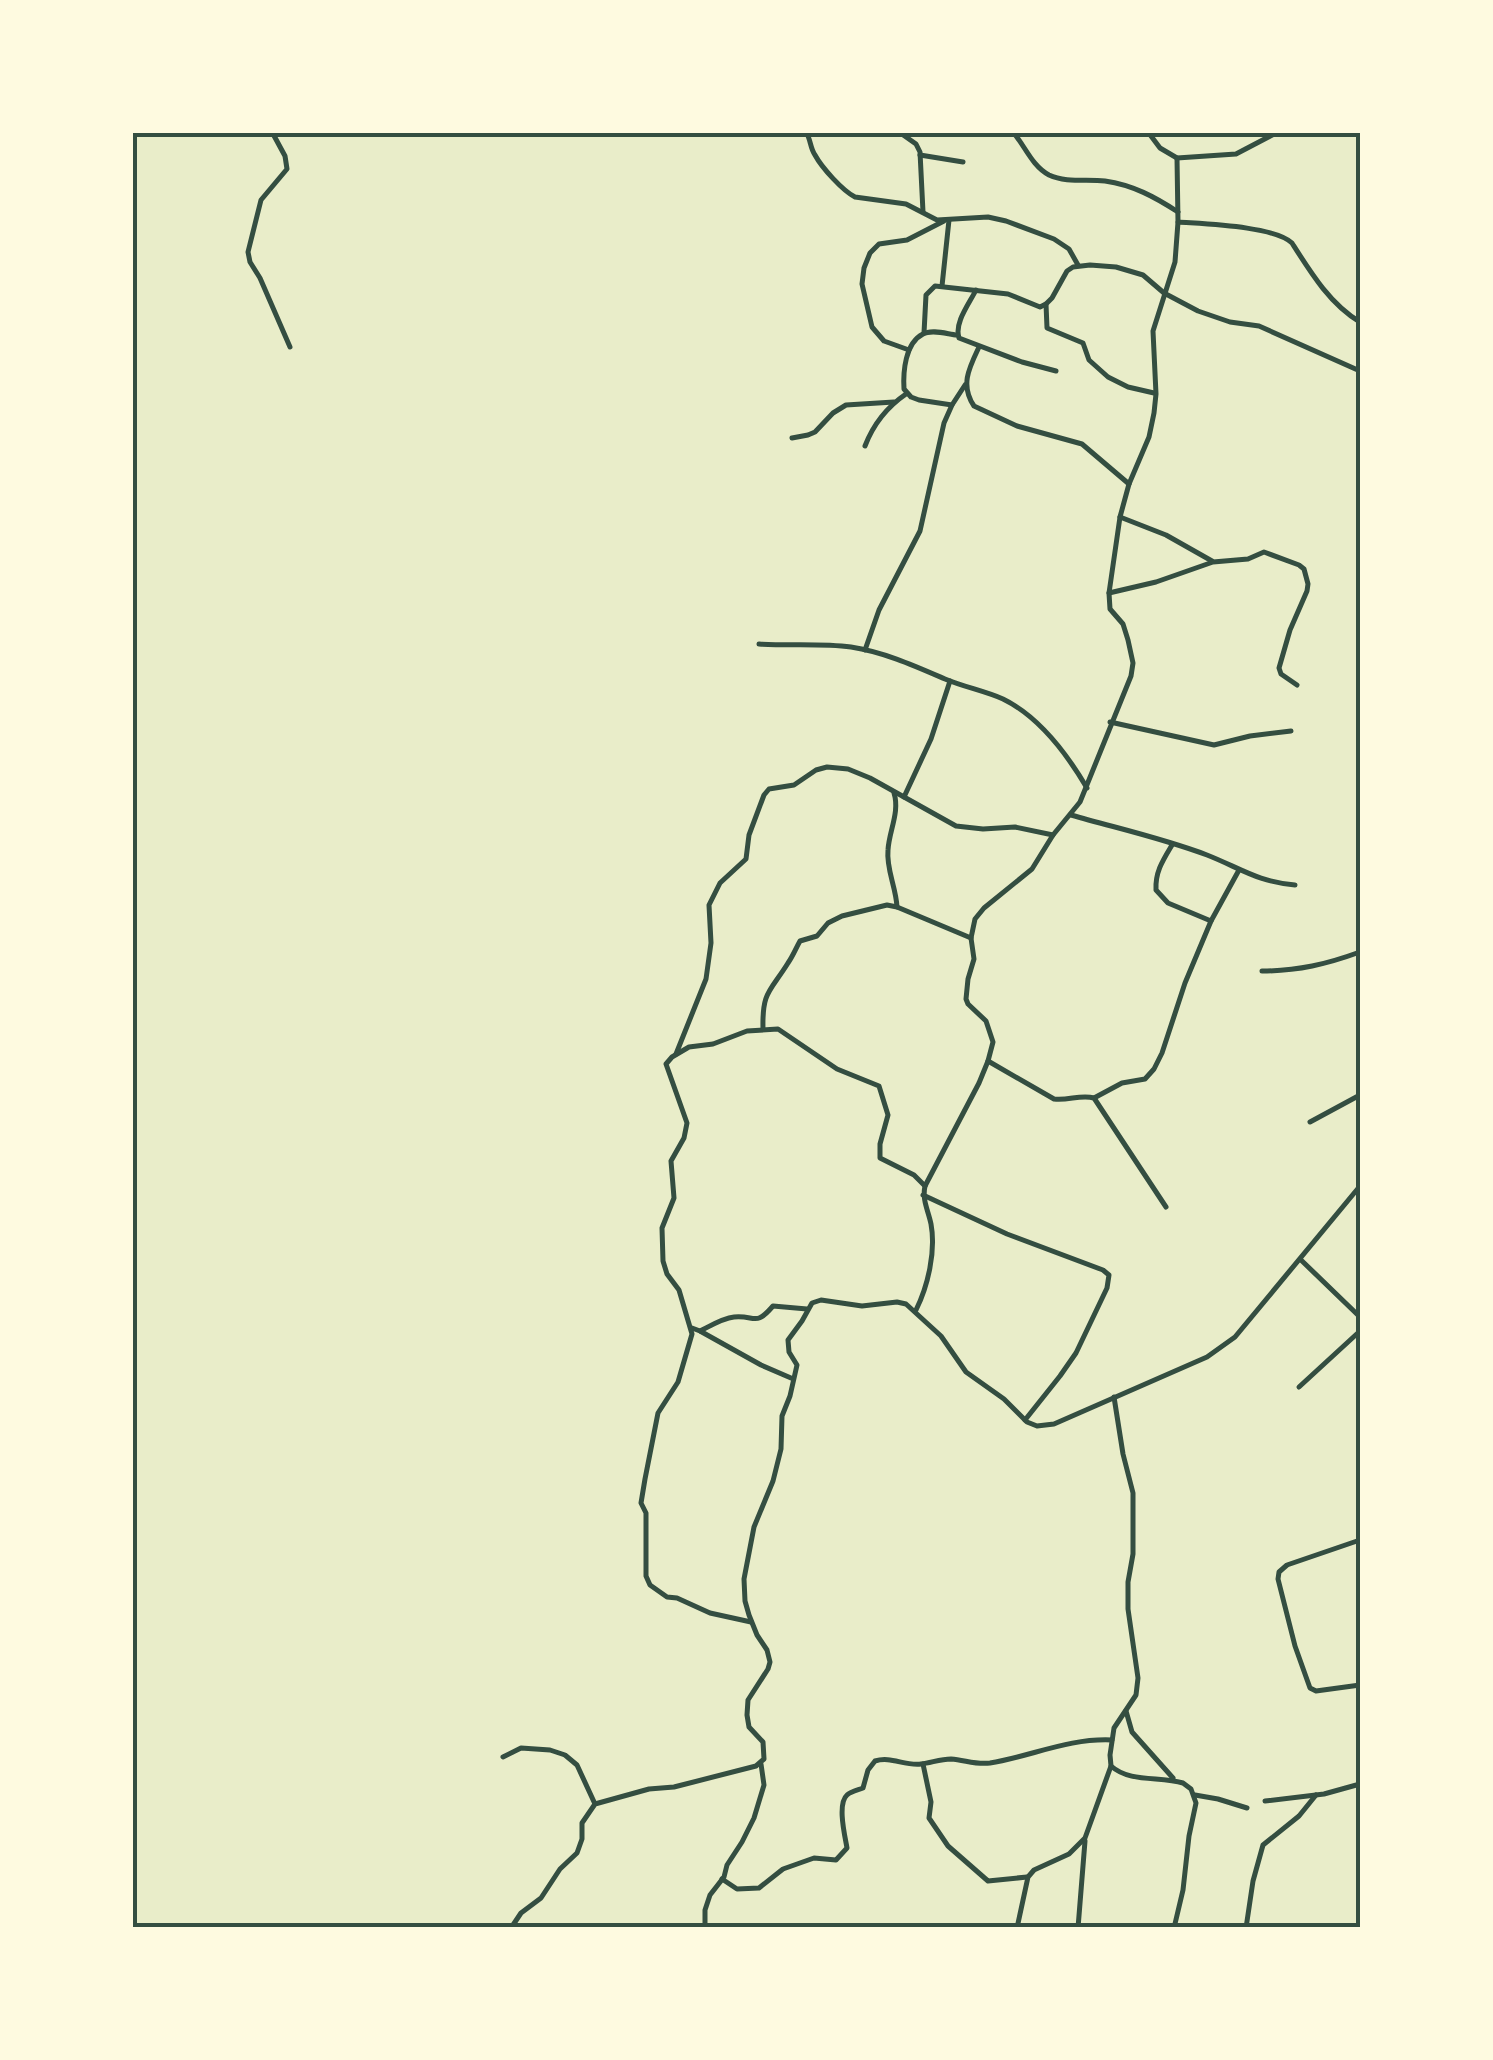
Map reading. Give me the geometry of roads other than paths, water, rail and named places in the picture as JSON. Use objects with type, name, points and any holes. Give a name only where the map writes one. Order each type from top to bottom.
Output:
[{"type":"street","points":[[272,132],[287,169],[258,207],[248,257],[290,347]]},
{"type":"street","points":[[806,132],[815,156],[855,197],[906,204],[930,217],[988,217],[1024,227],[1062,244],[1078,265]]},
{"type":"street","points":[[899,132],[916,144],[920,155],[923,212]]},
{"type":"street","points":[[1013,132],[1049,175],[1125,185],[1178,212]]},
{"type":"street","points":[[1148,132],[1160,148],[1177,158],[1236,154],[1278,132]]},
{"type":"street","points":[[1160,134],[1160,148]]},
{"type":"street","points":[[920,155],[963,162]]},
{"type":"street","points":[[916,1311],[930,1264],[925,1186],[963,1116],[988,1061],[992,1042],[986,1021],[966,999],[974,960],[971,938],[975,919],[1032,869],[1053,835],[1071,816],[1087,788],[1132,663],[1126,631],[1110,609],[1109,593],[1128,484],[1150,437],[1156,394],[1153,331],[1175,262],[1177,158]]},
{"type":"street","points":[[942,286],[948,220]]},
{"type":"street","points":[[909,350],[884,341],[875,333],[864,296],[864,268],[880,244],[907,240],[948,220]]},
{"type":"street","points":[[1178,222],[1284,236],[1330,297],[1360,322]]},
{"type":"street","points":[[1156,394],[1117,382],[1089,360],[1084,343],[1047,328],[1046,304],[1067,271],[1078,265],[1130,270],[1149,279],[1164,293],[1212,316],[1260,326],[1360,371]]},
{"type":"street","points":[[952,405],[919,400],[904,390],[909,350],[924,333],[926,295],[930,289],[942,286],[1008,294],[1032,305],[1046,304]]},
{"type":"street","points":[[957,335],[976,290]]},
{"type":"street","points":[[924,333],[957,335],[980,347],[1056,371]]},
{"type":"street","points":[[864,650],[879,610],[920,531],[939,440],[980,347]]},
{"type":"street","points":[[965,385],[969,400],[982,411],[1017,426],[1082,444],[1128,484]]},
{"type":"street","points":[[865,446],[873,428],[894,402],[906,394]]},
{"type":"street","points":[[792,438],[815,432],[846,405],[894,402]]},
{"type":"street","points":[[1120,516],[1166,535],[1213,562]]},
{"type":"street","points":[[1109,593],[1213,562],[1248,559],[1264,552],[1299,564],[1307,577],[1307,591],[1279,668],[1281,674],[1298,685]]},
{"type":"street","points":[[759,644],[864,650],[1005,700],[1030,718],[1063,752],[1087,788]]},
{"type":"street","points":[[904,797],[931,739],[950,681]]},
{"type":"street","points":[[1110,722],[1214,745],[1292,731]]},
{"type":"street","points":[[676,1054],[706,979],[711,943],[709,904],[720,883],[746,859],[749,834],[766,792],[794,785],[816,770],[848,768],[956,826],[1015,827],[1053,835]]},
{"type":"street","points":[[893,790],[897,804],[887,860],[897,907]]},
{"type":"street","points":[[1071,816],[1138,832],[1209,856],[1258,879],[1295,885]]},
{"type":"street","points":[[1172,845],[1158,869],[1156,890],[1168,902],[1211,920]]},
{"type":"street","points":[[1094,1098],[1115,1086],[1145,1079],[1154,1070],[1211,920],[1239,870]]},
{"type":"street","points":[[763,1029],[768,991],[800,941],[817,936],[828,922],[887,905],[971,938]]},
{"type":"street","points":[[1262,971],[1307,968],[1360,952]]},
{"type":"street","points":[[751,1622],[710,1613],[667,1597],[647,1580],[646,1513],[642,1503],[645,1480],[658,1413],[678,1382],[692,1340],[692,1328],[679,1290],[666,1274],[663,1261],[662,1228],[674,1198],[672,1161],[686,1132],[684,1112],[667,1070],[668,1059],[695,1045],[713,1044],[736,1034],[784,1030],[838,1069],[879,1086],[888,1115],[880,1158],[914,1174],[925,1186]]},
{"type":"street","points":[[988,1061],[1054,1099],[1094,1098],[1166,1207]]},
{"type":"street","points":[[1310,1122],[1360,1095]]},
{"type":"street","points":[[706,1928],[706,1904],[754,1818],[764,1785],[764,1742],[747,1722],[748,1700],[770,1662],[751,1622],[744,1580],[754,1527],[773,1481],[781,1448],[782,1416],[797,1366],[788,1340],[812,1303],[821,1300],[862,1306],[901,1302],[941,1336],[962,1368],[1004,1399],[1024,1420],[1036,1426],[1054,1424],[1224,1346],[1360,1186]]},
{"type":"street","points":[[923,1196],[1109,1275],[1076,1353],[1024,1420]]},
{"type":"street","points":[[1300,1259],[1360,1317]]},
{"type":"street","points":[[700,1330],[734,1317],[762,1317],[774,1306],[807,1310]]},
{"type":"street","points":[[692,1328],[792,1378]]},
{"type":"street","points":[[1299,1387],[1360,1331]]},
{"type":"street","points":[[1078,1928],[1085,1838],[1111,1766],[1114,1728],[1138,1686],[1128,1609],[1133,1493],[1114,1396]]},
{"type":"street","points":[[1360,1540],[1287,1565],[1278,1572],[1308,1686],[1316,1691],[1360,1685]]},
{"type":"street","points":[[1126,1711],[1132,1732],[1175,1780]]},
{"type":"street","points":[[722,1880],[737,1890],[759,1888],[783,1869],[814,1858],[836,1860],[847,1848],[844,1800],[863,1788],[874,1762],[888,1758],[912,1764],[950,1759],[988,1763],[1090,1739],[1112,1740]]},
{"type":"street","points":[[503,1757],[521,1748],[550,1750],[565,1756],[577,1766],[595,1804]]},
{"type":"street","points":[[511,1928],[577,1853],[582,1823],[595,1804],[761,1764]]},
{"type":"street","points":[[923,1764],[929,1818],[948,1846],[988,1881],[1028,1877]]},
{"type":"street","points":[[1111,1766],[1128,1776],[1184,1783],[1194,1795],[1187,1867],[1174,1928]]},
{"type":"street","points":[[1266,1801],[1360,1784]]},
{"type":"street","points":[[1194,1795],[1247,1808]]},
{"type":"street","points":[[1246,1928],[1263,1845],[1294,1820],[1316,1795]]},
{"type":"street","points":[[1017,1928],[1028,1877],[1034,1870],[1069,1854],[1085,1838]]}]
